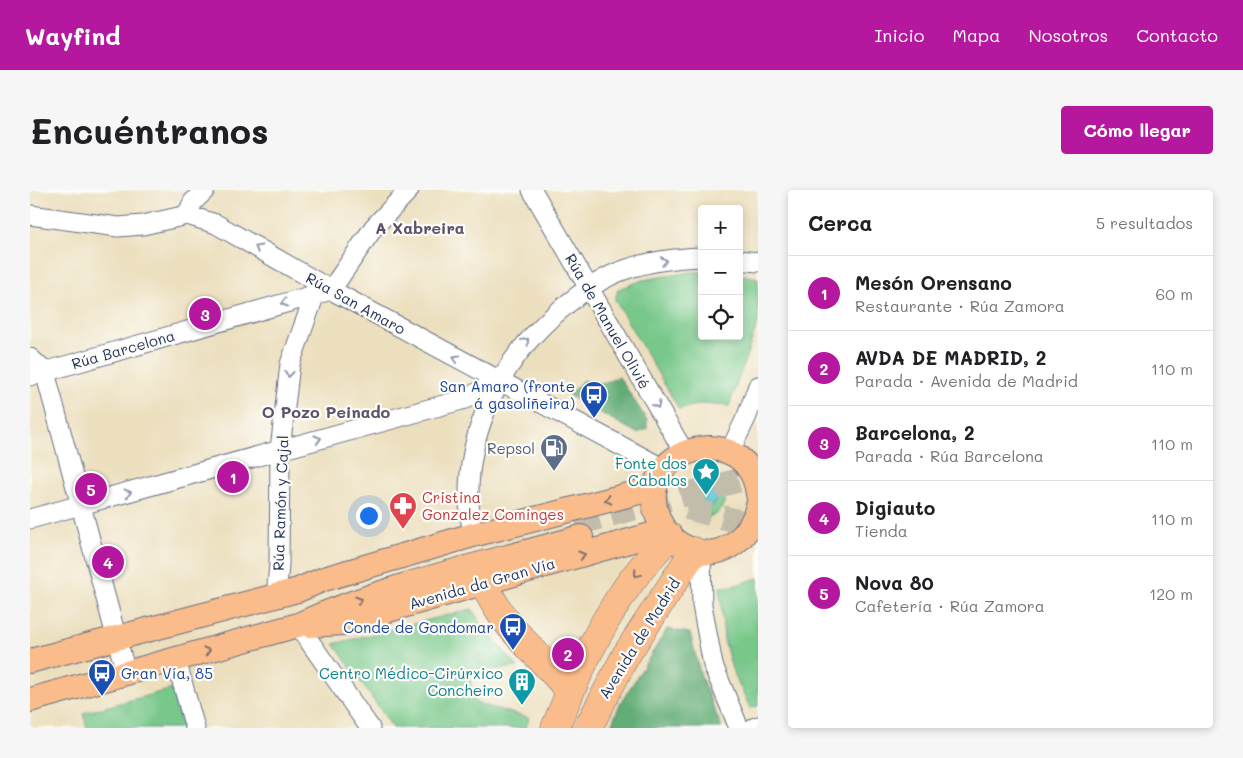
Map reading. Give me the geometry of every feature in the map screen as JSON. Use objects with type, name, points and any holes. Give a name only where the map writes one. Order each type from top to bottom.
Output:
[{"type":"highway","name":"Avenida de Madrid","points":[[556,728],[570,692],[604,622],[666,533]]},
{"type":"highway","name":"Avenida de Madrid","points":[[588,728],[626,655],[698,551]]},
{"type":"highway","points":[[484,582],[489,595],[513,632],[552,669],[570,692]]},
{"type":"main road","points":[[699,448],[714,448],[744,459],[752,475],[756,518],[733,545],[717,551],[698,551],[680,545],[666,533],[655,510],[659,479],[673,459],[684,452],[699,448]]},
{"type":"main road","name":"Avenida da Gran Vía","points":[[30,661],[287,593],[324,579],[659,479]]},
{"type":"main road","name":"Avenida da Gran Vía","points":[[30,700],[298,625],[337,607],[578,530],[328,590],[287,593]]},
{"type":"main road","name":"Avenida da Gran Vía","points":[[298,625],[343,623],[484,582],[666,533]]},
{"type":"street","points":[[30,215],[118,227],[143,225],[187,215],[193,202],[205,190]]},
{"type":"street","name":"Rúa Ramón y Cajal","points":[[287,593],[279,565],[280,450],[290,364],[323,292],[374,227],[409,190]]},
{"type":"street","name":"Rúa de Manuel Olivié","points":[[532,190],[684,452]]},
{"type":"street","name":"Rúa San Amaro","points":[[187,215],[216,224],[323,292],[594,431],[659,479]]},
{"type":"street","points":[[473,535],[469,498],[474,442],[499,381],[520,348],[536,330],[588,287],[626,269],[640,265],[680,258],[698,257]]},
{"type":"street","points":[[743,260],[758,262]]},
{"type":"street","name":"Rúa Barcelona","points":[[38,374],[323,292]]},
{"type":"street","points":[[30,358],[38,374],[80,506],[126,673]]},
{"type":"street","points":[[30,520],[465,398],[499,381]]},
{"type":"street","points":[[744,459],[747,416],[758,386]]},
{"type":"street","points":[[698,551],[702,605],[713,665],[739,728]]},
{"type":"street","points":[[298,625],[370,728]]},
{"type":"street","points":[[176,660],[195,728]]},
{"type":"street","points":[[753,728],[758,726]]},
{"type":"green space","points":[[698,272],[698,340],[743,340],[743,275],[758,278],[758,322],[729,406],[701,404],[679,409],[615,300],[618,289],[643,280]]},
{"type":"green space","points":[[619,377],[647,420],[647,429],[637,433],[568,395],[583,380],[601,383]]},
{"type":"green space","points":[[705,477],[721,485],[724,489],[725,498],[717,514],[708,517],[699,514],[691,508],[686,499],[686,490],[692,482]],"holes":[[[705,486],[712,506],[703,507],[696,502],[698,488]]]},
{"type":"green space","points":[[758,578],[758,706],[750,708],[732,669],[724,640],[720,587],[733,586]]},
{"type":"green space","points":[[472,609],[485,630],[518,667],[468,672],[476,703],[529,718],[526,728],[393,728],[334,644]]},
{"type":"green space","points":[[667,629],[690,633],[701,677],[722,728],[610,728],[620,704]]},
{"type":"green space","points":[[172,689],[182,728],[87,728],[83,713]]},
{"type":"water","points":[[706,486],[714,489],[717,497],[714,505],[706,508],[698,505],[695,497],[698,489]]},
{"type":"tunnel","points":[[576,524],[758,475]]},
{"type":"tunnel","points":[[687,508],[745,523],[758,530]]},
{"type":"place","name":"Barcelona, 2","points":[[205,314]]},
{"type":"place","name":"San Amaro (fronte á gasoliñeira)","points":[[594,419]]},
{"type":"place","name":"Repsol","points":[[554,472]]},
{"type":"place","name":"Mesón Orensano","points":[[233,477]]},
{"type":"place","name":"Nova 80","points":[[91,489]]},
{"type":"place","name":"Fonte dos Cabalos","points":[[706,496]]},
{"type":"place","name":"Cristina Gonzalez Cominges","points":[[403,530]]},
{"type":"place","name":"Digiauto","points":[[108,562]]},
{"type":"place","name":"Conde de Gondomar","points":[[513,651]]},
{"type":"place","name":"AVDA DE MADRID, 2","points":[[568,654]]},
{"type":"place","name":"Gran Vía, 85","points":[[102,697]]},
{"type":"place","name":"Centro Médico-Cirúrxico Concheiro","points":[[522,706]]},
{"type":"district","name":"A Xabreira","points":[[420,227]]},
{"type":"district","name":"O Pozo Peinado","points":[[326,411]]}]
